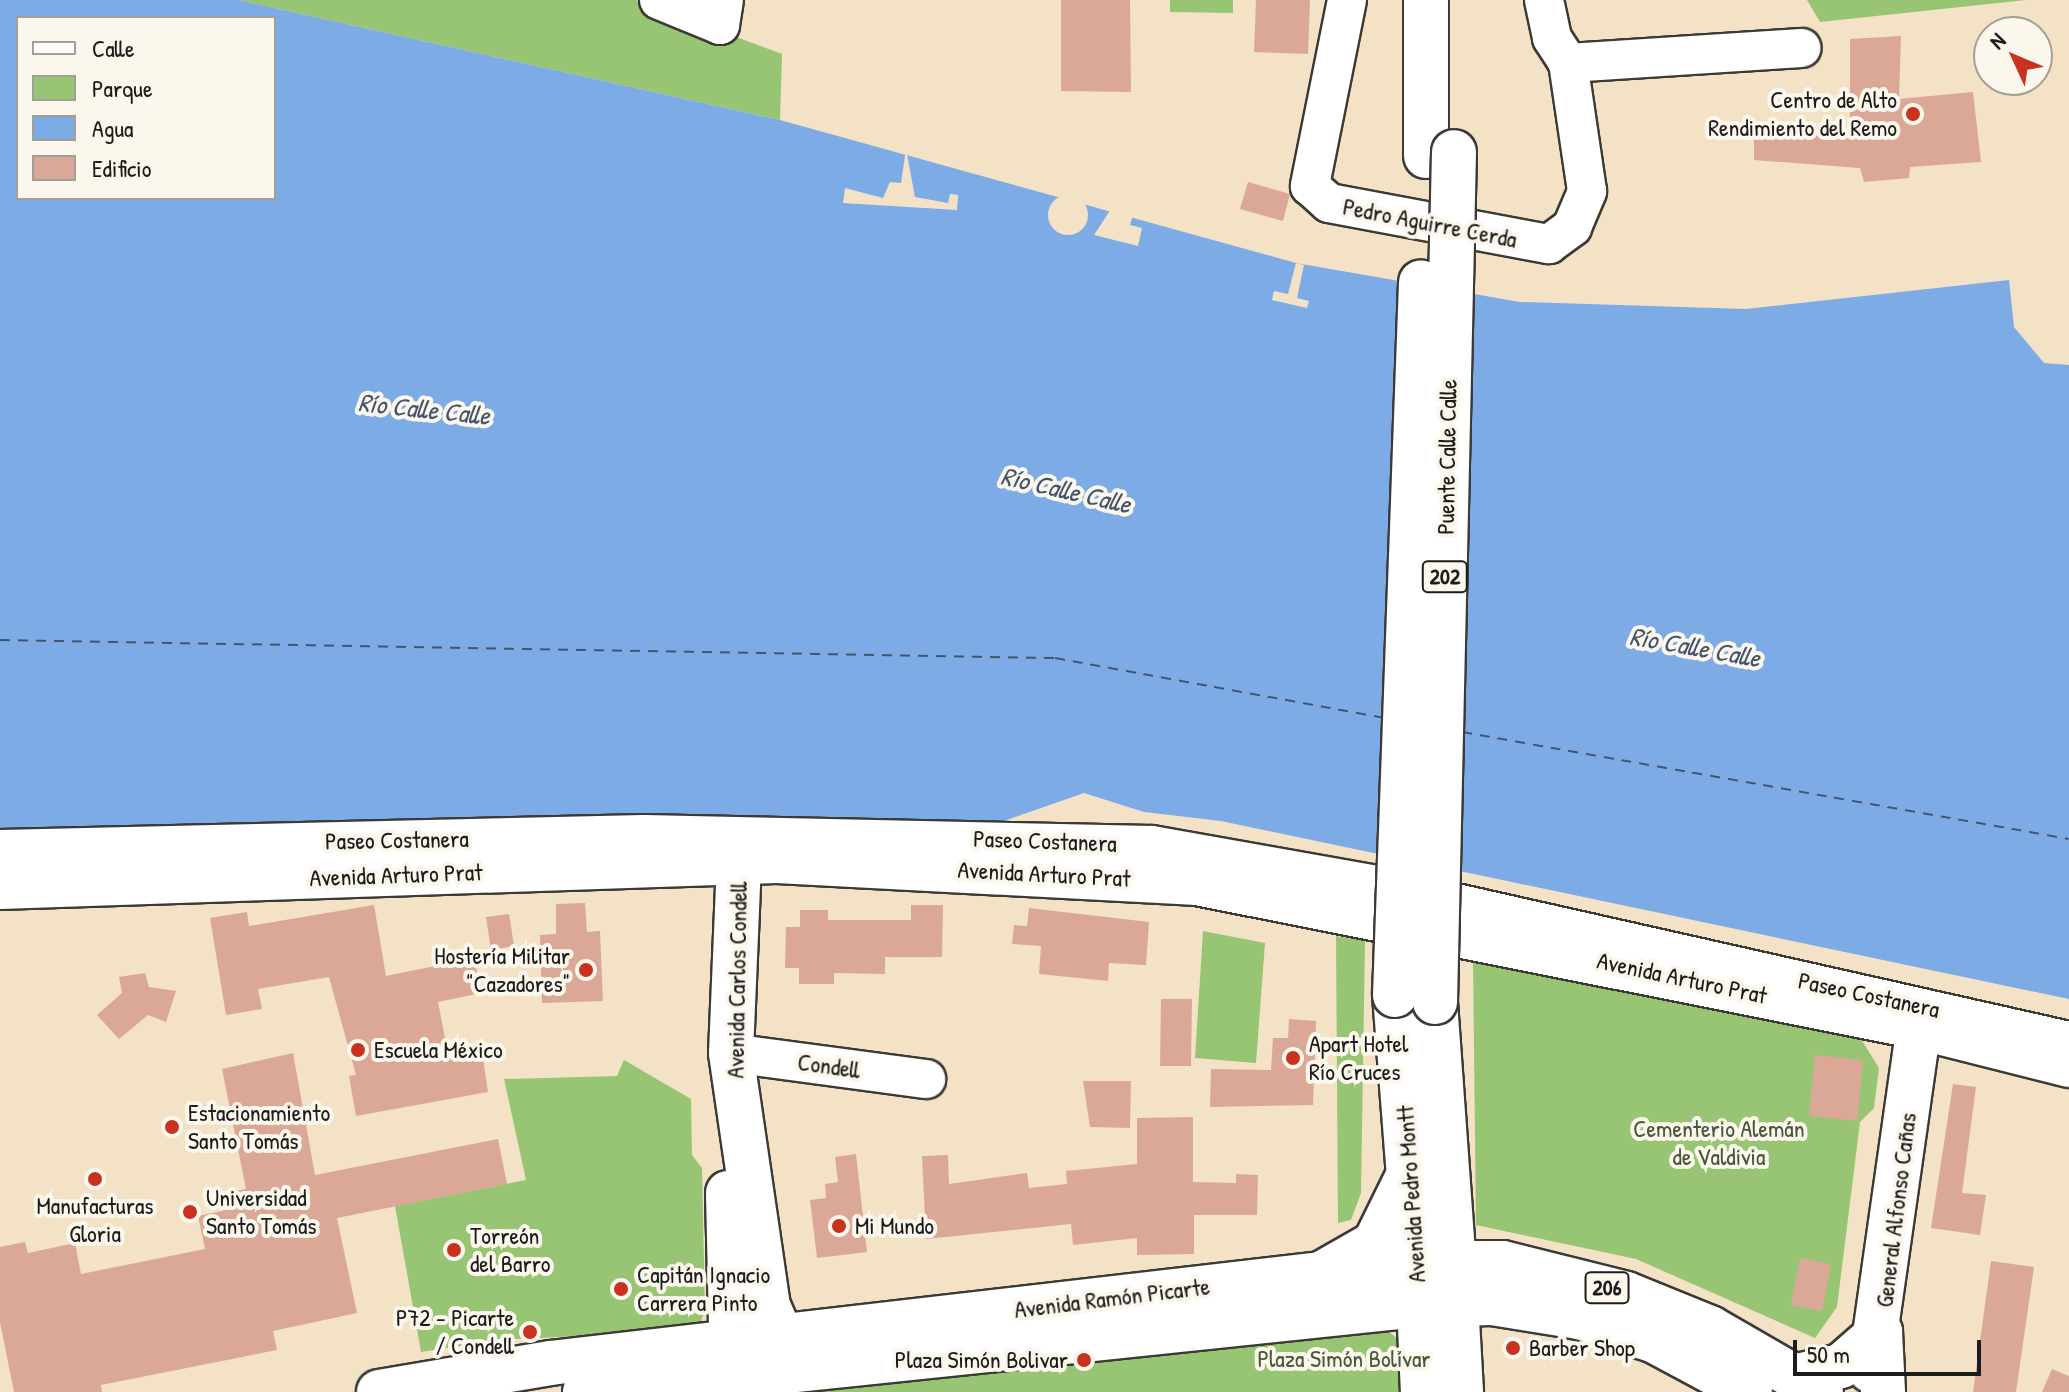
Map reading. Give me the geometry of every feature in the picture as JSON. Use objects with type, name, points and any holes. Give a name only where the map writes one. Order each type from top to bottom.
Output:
[{"type":"main road","name":"202","points":[[1426,0],[1440,154]]},
{"type":"main road","name":"202","points":[[1440,154],[1456,0]]},
{"type":"main road","name":"Puente Calle Calle","points":[[1415,999],[1440,154]]},
{"type":"main road","name":"Avenida Arturo Prat","points":[[0,887],[739,862],[1197,883],[1919,1027],[2069,1065]]},
{"type":"main road","name":"Avenida Carlos Condell","points":[[739,862],[731,1053],[736,1099],[727,1137],[771,1368]]},
{"type":"main road","name":"Avenida Pedro Montt","points":[[1415,999],[1409,1174],[1461,1392]]},
{"type":"main road","name":"Avenida Pedro Montt","points":[[1415,999],[1437,1283],[1423,1392]]},
{"type":"main road","name":"General Alfonso Cañas","points":[[1868,1392],[1880,1332],[1919,1027]]},
{"type":"main road","points":[[1326,1271],[1375,1243],[1409,1174]]},
{"type":"main road","name":"Avenida Ramón Picarte","points":[[585,1392],[771,1368],[1136,1329],[1531,1268],[1626,1294],[1710,1328],[1807,1384]]},
{"type":"main road","name":"Avenida Ramón Picarte","points":[[379,1392],[771,1368],[1326,1271],[1437,1283],[1618,1327],[1750,1392]]},
{"type":"main road","points":[[1807,1384],[1841,1366],[1880,1332]]},
{"type":"main road","points":[[1880,1332],[1883,1392]]},
{"type":"street","points":[[659,0],[720,25],[724,0]]},
{"type":"street","name":"Pedro Aguirre Cerda","points":[[1347,0],[1310,186],[1329,203],[1549,244],[1572,227],[1587,191],[1568,63],[1552,38],[1544,0]]},
{"type":"street","points":[[1568,63],[1802,48]]},
{"type":"street","name":"Paseo Costanera","points":[[0,849],[644,834],[1152,845],[1376,885],[2069,1041]]},
{"type":"street","name":"Condell","points":[[731,1053],[926,1079]]},
{"type":"green space","points":[[238,0],[636,0],[782,54],[780,120]]},
{"type":"green space","points":[[1170,0],[1233,0],[1233,13],[1170,12]]},
{"type":"green space","points":[[1807,0],[2026,0],[1820,22]]},
{"type":"green space","points":[[1203,931],[1265,943],[1256,1063],[1195,1058]]},
{"type":"green space","points":[[1336,936],[1365,941],[1361,1193],[1351,1220],[1338,1223]]},
{"type":"green space","name":"Cementerio Alemán de Valdivia","points":[[1473,958],[1859,1036],[1879,1068],[1874,1108],[1860,1122],[1837,1307],[1815,1338],[1636,1259],[1476,1225]]},
{"type":"green space","points":[[624,1060],[691,1099],[692,1155],[702,1168],[705,1310],[698,1330],[500,1340],[421,1352],[395,1206],[526,1180],[504,1079],[617,1076]]},
{"type":"green space","name":"Plaza Simón Bolívar","points":[[1380,1324],[1399,1340],[1401,1392],[824,1392],[827,1380]]},
{"type":"water","name":"Río Calle Calle","points":[[0,0],[238,0],[780,120],[1296,263],[1520,302],[1746,309],[2009,280],[2014,327],[2044,363],[2069,365],[2069,999],[1221,821],[1144,812],[1084,793],[1001,822],[0,831]]},
{"type":"pier","points":[[906,149],[915,197],[948,203],[950,194],[958,195],[957,210],[843,203],[845,188],[883,198],[890,182],[901,183]]},
{"type":"pier","points":[[1068,195],[1082,201],[1088,215],[1082,229],[1068,235],[1054,229],[1048,215],[1054,201]]},
{"type":"pier","points":[[1111,209],[1133,215],[1130,225],[1142,228],[1138,246],[1094,235]]},
{"type":"pier","points":[[1296,263],[1304,265],[1297,298],[1309,301],[1307,308],[1272,300],[1274,291],[1288,294]]},
{"type":"building","points":[[1061,0],[1130,0],[1131,92],[1061,91]]},
{"type":"building","points":[[1256,0],[1310,0],[1308,54],[1254,52]]},
{"type":"building","name":"Centro de Alto Rendimiento del Remo","points":[[1901,36],[1899,99],[1973,92],[1981,162],[1910,167],[1909,178],[1864,182],[1860,168],[1754,160],[1754,137],[1850,129],[1850,39]]},
{"type":"building","points":[[1248,182],[1290,194],[1283,221],[1240,209]]},
{"type":"building","points":[[585,903],[587,932],[600,931],[603,1001],[542,1003],[540,935],[556,934],[556,904]]},
{"type":"building","points":[[374,905],[386,976],[474,958],[481,993],[438,1002],[449,1058],[482,1052],[488,1092],[356,1116],[349,1076],[356,1075],[329,977],[258,989],[262,1009],[226,1015],[210,918],[247,912],[249,926]]},
{"type":"building","points":[[911,905],[943,905],[942,957],[885,957],[885,974],[834,973],[834,984],[799,984],[799,968],[785,968],[786,927],[800,927],[800,910],[828,910],[828,920],[911,920]]},
{"type":"building","points":[[1029,908],[1149,922],[1146,965],[1109,963],[1108,981],[1039,974],[1041,946],[1012,944],[1014,925],[1027,926]]},
{"type":"building","points":[[509,914],[514,946],[491,950],[486,917]]},
{"type":"building","points":[[145,973],[149,987],[176,991],[166,1022],[148,1015],[119,1039],[97,1015],[122,993],[119,977]]},
{"type":"building","points":[[1161,999],[1192,999],[1191,1066],[1160,1066]]},
{"type":"building","points":[[1289,1019],[1316,1021],[1313,1105],[1210,1107],[1211,1069],[1271,1070],[1273,1038],[1288,1038]]},
{"type":"building","points":[[293,1053],[315,1175],[498,1139],[507,1184],[337,1218],[357,1313],[273,1331],[277,1350],[101,1385],[102,1392],[14,1392],[0,1322],[0,1247],[25,1242],[28,1253],[75,1243],[81,1274],[205,1249],[198,1216],[226,1210],[223,1193],[246,1189],[222,1069]]},
{"type":"building","points":[[1815,1055],[1863,1060],[1857,1121],[1809,1116]]},
{"type":"building","points":[[1083,1081],[1131,1081],[1130,1128],[1090,1127]]},
{"type":"building","points":[[1953,1084],[1976,1087],[1962,1193],[1986,1195],[1980,1235],[1931,1228]]},
{"type":"building","points":[[1193,1117],[1193,1182],[1236,1183],[1236,1174],[1258,1175],[1257,1215],[1194,1215],[1194,1254],[1137,1255],[1137,1238],[1073,1245],[1071,1224],[926,1239],[922,1156],[948,1155],[949,1184],[1027,1173],[1029,1188],[1067,1184],[1066,1171],[1137,1164],[1137,1118]]},
{"type":"building","name":"Mi Mundo","points":[[856,1154],[867,1252],[817,1258],[810,1200],[826,1198],[825,1184],[838,1182],[835,1157]]},
{"type":"building","points":[[1800,1258],[1831,1264],[1822,1311],[1791,1305]]},
{"type":"building","points":[[1991,1261],[2034,1267],[2016,1392],[1973,1392]]},
{"type":"building","points":[[2052,1369],[2069,1376],[2069,1392],[2042,1392]]},
{"type":"ferry route","points":[[0,640],[1055,658],[1385,718]]},
{"type":"ferry route","points":[[1462,732],[2069,839]]},
{"type":"place","name":"Centro de Alto Rendimiento del Remo","points":[[1913,114]]},
{"type":"place","name":"Hostería Militar \"Cazadores\"","points":[[586,970]]},
{"type":"place","name":"Escuela México","points":[[358,1050]]},
{"type":"place","name":"Apart Hotel Río Cruces","points":[[1293,1058]]},
{"type":"place","name":"Estacionamiento Santo Tomás","points":[[172,1127]]},
{"type":"place","name":"Manufacturas Gloria","points":[[95,1179]]},
{"type":"place","name":"Universidad Santo Tomás","points":[[190,1212]]},
{"type":"place","name":"Mi Mundo","points":[[839,1226]]},
{"type":"place","name":"Torreón del Barro","points":[[454,1250]]},
{"type":"place","name":"Capitán Ignacio Carrera Pinto","points":[[621,1289]]},
{"type":"place","name":"P72 - Picarte / Condell","points":[[530,1332]]},
{"type":"place","name":"Barber Shop","points":[[1513,1348]]},
{"type":"place","name":"Plaza Simón Bolivar","points":[[1084,1360]]}]
